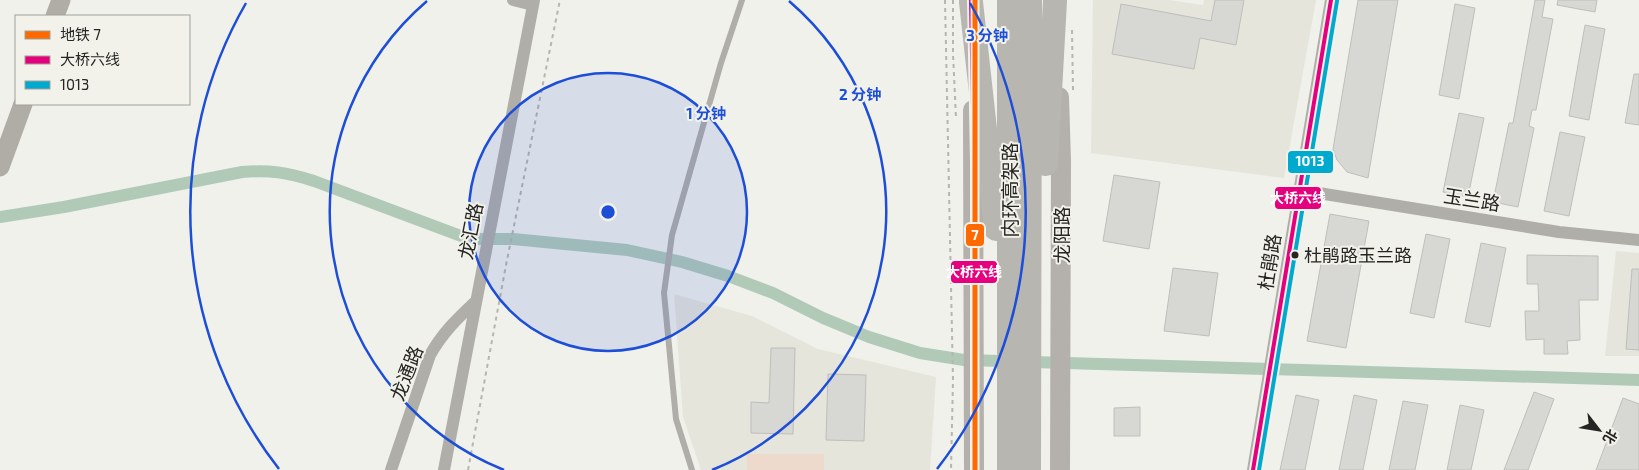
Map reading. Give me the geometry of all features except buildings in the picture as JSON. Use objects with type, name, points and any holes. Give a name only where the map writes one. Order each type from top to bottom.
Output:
[{"type":"highway","name":"内环高架路","points":[[1009,0],[1018,334],[1018,385],[1009,470]]},
{"type":"highway","name":"内环高架路","points":[[1018,334],[1030,0]]},
{"type":"highway","points":[[1018,334],[1044,238],[1046,137],[1055,0]]},
{"type":"highway","points":[[971,1],[995,224],[1018,334]]},
{"type":"highway","name":"内环高架路","points":[[1018,385],[1030,428],[1029,470]]},
{"type":"highway","points":[[1003,470],[1018,385]]},
{"type":"main road","points":[[974,470],[974,385],[1018,334],[1060,386],[1060,470]]},
{"type":"street","points":[[55,15],[61,0]]},
{"type":"street","points":[[514,0],[533,2]]},
{"type":"street","name":"杜鹃路","points":[[1253,470],[1331,0]]},
{"type":"street","name":"龙汇路","points":[[444,470],[533,2]]},
{"type":"street","points":[[0,166],[23,105]]},
{"type":"street","name":"玉兰路","points":[[1300,190],[1559,232],[1639,240]]},
{"type":"street","name":"龙通路","points":[[391,470],[430,355],[439,339],[451,324],[476,301]]},
{"type":"lane","points":[[692,470],[676,419],[664,293],[672,235],[721,64],[742,0]]},
{"type":"path","points":[[468,470],[506,265],[560,0]]},
{"type":"path","points":[[945,0],[952,380],[951,470]]},
{"type":"shaded area","points":[[1093,0],[1169,0],[1203,5],[1204,0],[1316,0],[1284,178],[1091,153]]},
{"type":"shaded area","points":[[1616,251],[1639,253],[1639,356],[1605,356]]},
{"type":"shaded area","points":[[674,294],[752,316],[818,349],[936,377],[930,470],[701,470],[683,417]]},
{"type":"shaded area","points":[[747,454],[824,454],[824,470],[747,470]]},
{"type":"waterway","points":[[0,217],[64,207],[242,172],[278,172],[314,181],[469,239],[513,239],[627,250],[682,262],[728,276],[773,293],[823,318],[869,337],[920,353],[964,360],[1639,380]]},
{"type":"metro line","name":"7","points":[[975,0],[975,470]]},
{"type":"transit line","name":"大桥六线","points":[[971,0],[974,162],[974,470]]},
{"type":"transit line","name":"大桥六线","points":[[1253,470],[1331,0]]},
{"type":"transit line","name":"1013","points":[[1259,470],[1337,1]]},
{"type":"place","name":"杜鹃路玉兰路","points":[[1295,255]]}]
